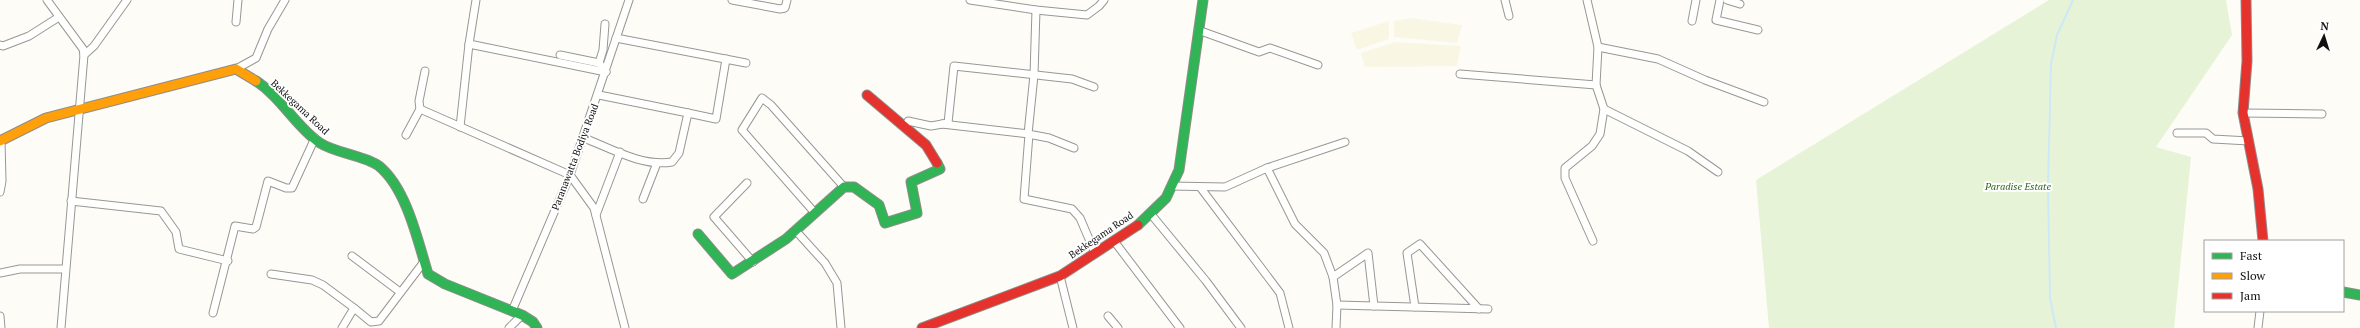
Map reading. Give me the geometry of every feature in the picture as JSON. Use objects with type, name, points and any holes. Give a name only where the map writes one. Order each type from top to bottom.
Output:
[{"type":"street","points":[[47,0],[83,49],[84,55],[61,328]]},
{"type":"street","points":[[84,55],[94,46],[127,0]]},
{"type":"street","points":[[236,22],[238,0]]},
{"type":"street","points":[[0,192],[2,181],[1,141],[46,118],[236,69],[256,58],[268,29],[285,0]]},
{"type":"street","points":[[460,127],[469,44],[476,0]]},
{"type":"street","name":"Paranawatta Bodiya Road","points":[[512,311],[570,175],[584,138],[629,0]]},
{"type":"street","points":[[732,0],[780,9],[785,8],[787,0]]},
{"type":"street","points":[[970,0],[1036,10],[1087,15],[1100,6],[1104,0]]},
{"type":"street","name":"Bekkegama Road","points":[[922,328],[1032,288],[1060,276],[1133,228],[1166,198],[1179,170],[1203,0]]},
{"type":"street","points":[[1505,0],[1509,16]]},
{"type":"street","points":[[1587,0],[1598,47],[1596,85],[1604,109],[1600,134],[1592,146],[1565,168],[1564,178],[1593,241]]},
{"type":"street","points":[[1692,21],[1696,0]]},
{"type":"street","points":[[1720,0],[1716,20],[1758,30]]},
{"type":"street","points":[[1727,0],[1740,4]]},
{"type":"street","points":[[2246,0],[2247,61],[2243,113],[2249,141],[2264,240]]},
{"type":"street","points":[[1036,10],[1034,75],[1024,200],[1072,209],[1080,218],[1095,253]]},
{"type":"street","points":[[0,45],[3,46],[29,36],[59,17]]},
{"type":"street","points":[[599,63],[603,50],[605,24]]},
{"type":"street","points":[[1198,30],[1259,52],[1270,48],[1318,65]]},
{"type":"street","points":[[616,38],[746,63]]},
{"type":"street","points":[[469,44],[606,72]]},
{"type":"street","points":[[1598,47],[1658,59],[1705,80],[1764,102]]},
{"type":"street","points":[[560,56],[599,63],[606,72]]},
{"type":"street","points":[[599,95],[716,119],[726,59]]},
{"type":"street","points":[[906,126],[908,121],[931,126],[948,123],[954,66],[1072,79],[1094,87]]},
{"type":"street","name":"Bekkegama Road","points":[[236,69],[260,84],[315,138],[342,153],[367,160],[379,166],[395,186],[407,209],[428,274],[445,284],[522,315],[533,322],[536,328]]},
{"type":"street","points":[[406,135],[420,109],[419,101],[425,71]]},
{"type":"street","points":[[1460,74],[1596,85]]},
{"type":"street","points":[[698,234],[732,274],[753,262],[796,231],[844,188],[854,186],[879,205],[886,223],[917,213],[911,182],[940,169],[926,145],[906,126],[866,95]]},
{"type":"street","points":[[815,213],[742,130],[762,98],[771,105],[844,188]]},
{"type":"street","points":[[420,109],[570,175],[582,189],[596,215],[624,328]]},
{"type":"street","points":[[1604,109],[1688,151],[1718,172]]},
{"type":"street","points":[[584,138],[642,160],[658,163],[672,162],[679,153],[688,113]]},
{"type":"street","points":[[2243,113],[2322,114]]},
{"type":"street","points":[[942,124],[1029,134],[1049,138],[1074,148]]},
{"type":"street","points":[[2177,133],[2206,134],[2213,139],[2249,141]]},
{"type":"street","points":[[213,314],[228,261],[235,226],[253,230],[256,227],[268,181],[286,188],[292,188],[315,138]]},
{"type":"street","points":[[1172,186],[1225,187],[1267,168],[1345,142]]},
{"type":"street","points":[[596,215],[620,152]]},
{"type":"street","points":[[643,199],[658,163]]},
{"type":"street","points":[[1267,168],[1295,224],[1324,253],[1333,277],[1337,305],[1336,328]]},
{"type":"street","points":[[747,183],[714,217],[753,262]]},
{"type":"street","points":[[1200,187],[1280,293],[1289,328]]},
{"type":"street","points":[[71,201],[161,211],[176,232],[179,249],[228,261]]},
{"type":"street","points":[[1150,213],[1215,292],[1241,328]]},
{"type":"street","points":[[796,231],[825,263],[837,283],[841,328]]},
{"type":"street","points":[[1114,241],[1180,328]]},
{"type":"street","points":[[1415,307],[1407,253],[1420,244],[1479,309]]},
{"type":"street","points":[[1333,277],[1368,253],[1374,306]]},
{"type":"street","points":[[352,256],[400,292]]},
{"type":"street","points":[[271,274],[312,280],[323,285],[375,323],[423,262]]},
{"type":"street","points":[[0,273],[20,269],[65,269]]},
{"type":"street","points":[[1060,276],[1073,328]]},
{"type":"street","points":[[2344,292],[2360,295]]},
{"type":"street","points":[[1337,305],[1488,309]]},
{"type":"street","points":[[342,328],[354,308]]},
{"type":"street","points":[[2258,328],[2260,312]]},
{"type":"street","points":[[509,328],[522,315]]},
{"type":"street","points":[[0,316],[1,328]]},
{"type":"street","points":[[1108,316],[1118,328]]},
{"type":"shaded area","points":[[1411,18],[1462,25],[1457,43],[1394,37],[1394,21]]},
{"type":"shaded area","points":[[1389,21],[1389,39],[1357,50],[1351,33]]},
{"type":"shaded area","points":[[1395,42],[1461,46],[1457,66],[1365,67],[1361,53]]},
{"type":"green space","name":"Paradise Estate","points":[[2049,0],[2226,0],[2232,35],[2156,147],[2191,157],[2174,328],[1769,328],[1756,180]]},
{"type":"waterway","points":[[2056,328],[2050,298],[2048,186],[2051,64],[2057,35],[2073,0]]},
{"type":"traffic: fast","points":[[1138,225],[1166,198],[1179,170],[1203,0]]},
{"type":"traffic: fast","points":[[256,81],[273,95],[304,129],[320,143],[373,163],[379,166],[389,176],[397,188],[410,217],[428,274],[445,284],[522,315],[533,322],[537,328]]},
{"type":"traffic: fast","points":[[698,234],[732,274],[786,239],[844,187],[854,187],[879,205],[885,223],[917,213],[911,182],[940,169],[937,163]]},
{"type":"traffic: fast","points":[[2344,292],[2360,295]]},
{"type":"traffic: slow","points":[[0,141],[46,118],[236,69],[256,81]]},
{"type":"traffic: jam","points":[[2246,0],[2247,61],[2243,113],[2258,189],[2263,240]]},
{"type":"traffic: jam","points":[[867,95],[926,145],[937,163]]},
{"type":"traffic: jam","points":[[922,328],[1060,276],[1138,225]]}]
